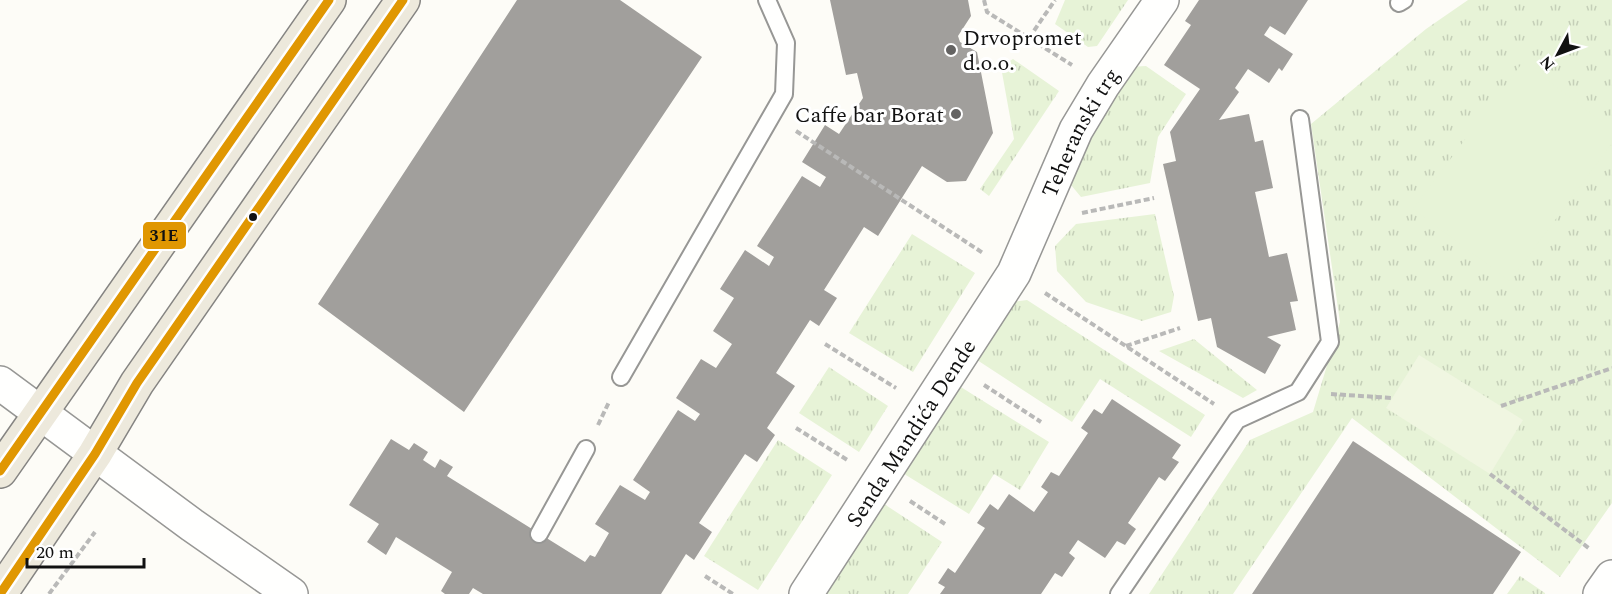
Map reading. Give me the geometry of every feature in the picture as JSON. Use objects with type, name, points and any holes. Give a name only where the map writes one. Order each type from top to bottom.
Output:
[{"type":"main road","points":[[0,471],[329,0]]},
{"type":"main road","points":[[0,594],[95,454],[137,382],[403,0]]},
{"type":"street","name":"Teheranski trg","points":[[1014,273],[1076,130],[1103,85],[1162,0]]},
{"type":"street","name":"Senda Mandića Dende","points":[[806,594],[1014,273]]},
{"type":"street","points":[[0,383],[291,594]]},
{"type":"street","points":[[1600,594],[1605,566]]},
{"type":"lane","points":[[621,377],[784,94],[786,43],[767,0]]},
{"type":"lane","points":[[1119,594],[1237,420],[1298,392],[1330,342],[1300,119]]},
{"type":"lane","points":[[539,534],[586,449]]},
{"type":"path","points":[[984,0],[987,12],[1103,85]]},
{"type":"path","points":[[1029,38],[1055,0]]},
{"type":"path","points":[[771,115],[1237,420]]},
{"type":"path","points":[[1037,222],[1154,198]]},
{"type":"path","points":[[1125,346],[1180,328]]},
{"type":"path","points":[[825,344],[927,407]]},
{"type":"path","points":[[954,365],[1041,422]]},
{"type":"path","points":[[1501,406],[1612,368]]},
{"type":"path","points":[[586,449],[621,377]]},
{"type":"path","points":[[1298,392],[1392,398]]},
{"type":"path","points":[[796,428],[879,481]]},
{"type":"path","points":[[1490,474],[1605,566]]},
{"type":"path","points":[[49,594],[95,532]]},
{"type":"path","points":[[705,576],[733,594]]},
{"type":"green space","points":[[1065,0],[1128,0],[1097,46],[1088,47],[1055,24]]},
{"type":"green space","points":[[1468,0],[1612,0],[1612,503],[1560,577],[1352,418],[1233,594],[1149,594],[1250,440],[1313,412],[1340,322],[1311,124],[1426,29]]},
{"type":"green space","points":[[1013,59],[1059,91],[989,196],[980,189],[1014,139],[1001,67]]},
{"type":"green space","points":[[1523,62],[1612,129],[1612,143],[1510,281],[1413,209]]},
{"type":"green space","points":[[1146,66],[1186,94],[1158,137],[1150,183],[1081,197],[1071,185],[1085,144],[1128,67]]},
{"type":"green space","points":[[1155,214],[1174,296],[1171,312],[1142,321],[1086,302],[1057,271],[1055,246],[1076,224]]},
{"type":"green space","points":[[912,234],[975,273],[913,372],[849,333]]},
{"type":"green space","points":[[1027,300],[1205,415],[1191,437],[1100,379],[1072,422],[974,358],[1011,302]]},
{"type":"green space","points":[[1194,339],[1257,390],[1243,398],[1159,351]]},
{"type":"green space","points":[[1419,355],[1523,420],[1490,474],[1386,408]]},
{"type":"green space","points":[[829,367],[888,406],[859,452],[799,413]]},
{"type":"green space","points":[[956,384],[1049,442],[1020,490],[994,474],[969,514],[901,472]]},
{"type":"green space","points":[[778,440],[832,475],[758,590],[704,556]]},
{"type":"green space","points":[[881,502],[942,542],[908,594],[821,594]]},
{"type":"green space","points":[[1520,576],[1545,593],[1545,594],[1507,594]]},
{"type":"building","points":[[517,0],[620,0],[702,57],[464,412],[318,304]]},
{"type":"building","points":[[830,0],[968,0],[971,16],[958,36],[960,42],[977,52],[993,133],[966,181],[947,182],[922,166],[878,236],[864,227],[824,290],[837,298],[819,326],[810,320],[776,373],[795,386],[767,428],[775,435],[757,462],[745,454],[699,523],[712,532],[694,560],[686,554],[661,594],[483,594],[473,588],[469,594],[445,594],[441,591],[452,572],[396,537],[386,555],[367,542],[379,524],[349,505],[391,439],[409,450],[414,443],[428,452],[423,460],[435,468],[440,459],[453,467],[447,476],[585,562],[590,555],[595,557],[609,533],[595,524],[620,485],[645,500],[650,492],[633,480],[678,410],[695,421],[700,414],[676,398],[701,359],[716,368],[732,344],[713,331],[734,298],[720,289],[745,250],[769,266],[774,257],[757,246],[802,176],[820,187],[826,177],[802,162],[825,125],[839,134],[863,98],[857,73],[846,75]]},
{"type":"building","points":[[1199,0],[1308,0],[1285,35],[1270,26],[1264,35],[1293,54],[1282,71],[1279,68],[1269,83],[1248,69],[1235,88],[1239,92],[1219,120],[1249,114],[1255,142],[1263,140],[1273,188],[1255,192],[1269,257],[1287,253],[1298,301],[1290,302],[1296,330],[1267,337],[1281,345],[1265,374],[1217,347],[1211,318],[1198,321],[1163,164],[1176,161],[1170,132],[1200,89],[1164,65],[1191,25],[1185,21]]},
{"type":"building","points":[[1112,399],[1181,445],[1172,458],[1179,462],[1165,481],[1159,477],[1128,523],[1136,529],[1125,545],[1117,541],[1105,558],[1078,540],[1069,553],[1075,558],[1062,577],[1055,573],[1041,594],[940,594],[945,587],[938,583],[948,568],[955,573],[985,528],[977,523],[990,504],[998,510],[1009,494],[1034,512],[1048,492],[1041,487],[1051,472],[1059,476],[1088,433],[1081,428],[1094,409],[1102,414]]},
{"type":"building","points":[[1353,441],[1521,552],[1493,594],[1252,594]]},
{"type":"transit line","name":"31E","points":[[0,471],[329,0]]},
{"type":"transit line","name":"31E","points":[[0,594],[95,454],[137,383],[403,0]]},
{"type":"place","name":"Drvopromet d.o.o.","points":[[951,50]]},
{"type":"place","name":"Caffe bar Borat","points":[[956,114]]}]
